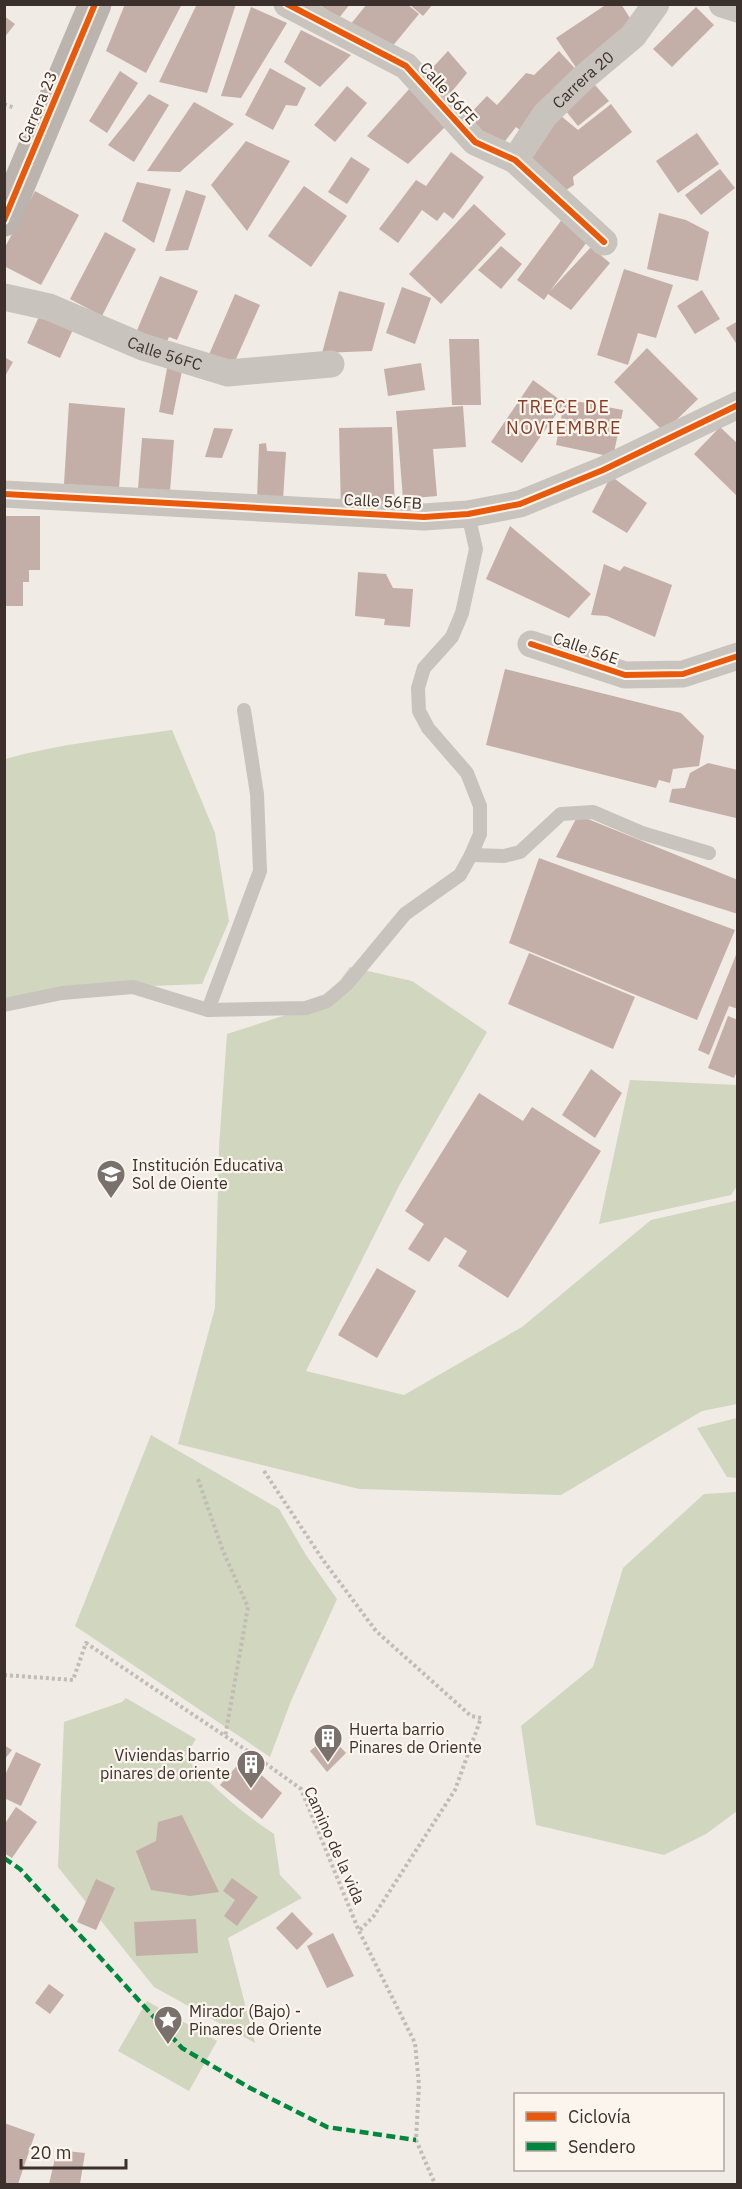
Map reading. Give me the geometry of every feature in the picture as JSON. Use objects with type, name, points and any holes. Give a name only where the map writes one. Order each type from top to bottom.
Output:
[{"type":"street","name":"Carrera 23","points":[[4,220],[95,4]]},
{"type":"street","name":"Calle 56FE","points":[[287,4],[406,66],[475,142],[515,160],[604,242]]},
{"type":"street","name":"Carrera 20","points":[[515,160],[545,115],[633,36],[656,4]]},
{"type":"street","points":[[722,4],[738,9]]},
{"type":"street","name":"Calle 56FC","points":[[4,297],[49,308],[143,347],[228,373],[331,364]]},
{"type":"street","name":"Calle 56FB","points":[[4,494],[424,517],[468,514],[520,504],[603,470],[738,405]]},
{"type":"street","name":"Calle 56E","points":[[531,644],[625,675],[683,674],[738,656]]},
{"type":"lane","points":[[4,1005],[62,993],[133,987],[208,1010],[306,1008],[327,1001],[347,984],[405,914],[460,874],[480,834],[480,806],[467,773],[428,728],[419,711],[418,688],[424,668],[452,637],[462,613],[476,549],[468,514]]},
{"type":"lane","points":[[208,1010],[260,871],[256,794],[244,710]]},
{"type":"lane","points":[[471,855],[504,856],[520,852],[561,814],[593,812],[642,833],[709,853]]},
{"type":"path","points":[[264,1471],[323,1560],[376,1631],[471,1716],[481,1718],[455,1790],[373,1917],[359,1931]]},
{"type":"path","points":[[198,1479],[223,1551],[248,1607],[225,1737]]},
{"type":"green space","points":[[172,730],[215,833],[229,921],[202,984],[125,987],[5,1006],[5,759],[67,745]]},
{"type":"green space","points":[[350,967],[412,981],[487,1032],[400,1184],[306,1371],[404,1395],[522,1327],[651,1220],[737,1199],[737,1404],[702,1411],[561,1495],[359,1489],[178,1444],[215,1308],[219,1147],[227,1034],[323,1003]]},
{"type":"green space","points":[[630,1080],[737,1085],[737,1186],[731,1195],[599,1224]]},
{"type":"green space","points":[[737,1418],[737,1478],[727,1477],[697,1428]]},
{"type":"green space","points":[[151,1435],[279,1509],[306,1555],[337,1599],[291,1701],[270,1757],[75,1626]]},
{"type":"green space","points":[[737,1492],[737,1811],[706,1834],[664,1855],[536,1825],[521,1726],[593,1667],[623,1568],[704,1494]]},
{"type":"green space","points":[[126,1698],[196,1739],[185,1757],[227,1798],[274,1834],[280,1875],[302,1898],[228,1938],[255,2043],[154,1987],[58,1867],[64,1722],[122,1702]]},
{"type":"green space","name":"Mirador (Bajo) - Pinares de Oriente","points":[[147,2001],[217,2041],[189,2091],[118,2051]]},
{"type":"building","points":[[125,4],[182,4],[146,73],[106,51]]},
{"type":"building","points":[[197,4],[236,4],[207,93],[159,82]]},
{"type":"building","points":[[318,4],[350,4],[339,18]]},
{"type":"building","points":[[367,4],[407,4],[419,14],[386,54],[350,25]]},
{"type":"building","points":[[409,4],[433,4],[423,16]]},
{"type":"building","points":[[607,4],[621,4],[637,29],[577,69],[556,38]]},
{"type":"building","points":[[251,7],[287,23],[241,98],[221,96]]},
{"type":"building","points":[[696,7],[714,25],[672,67],[653,49]]},
{"type":"building","points":[[4,16],[15,24],[4,38]]},
{"type":"building","points":[[301,30],[351,55],[320,87],[284,62]]},
{"type":"building","points":[[448,51],[467,73],[445,100],[424,77]]},
{"type":"building","points":[[559,51],[581,75],[525,134],[516,127],[498,150],[462,122],[487,96],[497,105],[526,73],[534,75]]},
{"type":"building","points":[[270,68],[306,88],[297,106],[286,105],[273,130],[245,115]]},
{"type":"building","points":[[120,71],[138,83],[107,133],[89,121]]},
{"type":"building","points":[[595,85],[609,101],[578,126],[565,110]]},
{"type":"building","points":[[347,86],[367,103],[335,142],[314,125]]},
{"type":"building","points":[[411,87],[446,126],[408,164],[367,136]]},
{"type":"building","points":[[149,94],[169,105],[134,162],[108,145]]},
{"type":"building","points":[[194,102],[234,124],[180,172],[147,171]]},
{"type":"building","points":[[611,104],[632,132],[573,177],[574,185],[563,192],[525,161],[561,116],[578,130]]},
{"type":"building","points":[[697,133],[719,164],[678,193],[656,161]]},
{"type":"building","points":[[246,141],[290,161],[247,231],[211,185]]},
{"type":"building","points":[[451,152],[484,177],[453,219],[444,212],[437,221],[422,210],[398,243],[379,229],[416,180],[426,186]]},
{"type":"building","points":[[351,157],[370,169],[347,204],[328,192]]},
{"type":"building","points":[[720,169],[735,188],[701,215],[685,195]]},
{"type":"building","points":[[137,182],[171,189],[154,243],[122,221]]},
{"type":"building","points":[[304,186],[347,216],[311,267],[268,236]]},
{"type":"building","points":[[186,190],[206,196],[188,250],[165,251]]},
{"type":"building","points":[[35,191],[79,215],[41,285],[4,266],[4,249]]},
{"type":"building","points":[[474,204],[506,234],[441,304],[409,274]]},
{"type":"building","points":[[659,213],[686,220],[709,232],[698,281],[647,269]]},
{"type":"building","points":[[563,218],[590,238],[550,291],[591,247],[610,263],[571,310],[548,294],[544,300],[517,280]]},
{"type":"building","points":[[105,232],[136,249],[102,316],[70,299]]},
{"type":"building","points":[[501,246],[522,264],[501,289],[478,270]]},
{"type":"building","points":[[624,269],[673,285],[656,338],[638,333],[628,365],[597,355]]},
{"type":"building","points":[[160,276],[198,291],[177,340],[169,337],[164,347],[135,335]]},
{"type":"building","points":[[402,287],[431,298],[415,344],[386,333]]},
{"type":"building","points":[[702,290],[720,319],[695,334],[677,306]]},
{"type":"building","points":[[339,291],[385,303],[372,351],[322,353]]},
{"type":"building","points":[[235,294],[260,305],[232,368],[208,357]]},
{"type":"building","points":[[42,310],[75,325],[60,358],[27,343]]},
{"type":"building","points":[[738,321],[738,346],[726,328]]},
{"type":"building","points":[[449,339],[479,339],[481,405],[452,405]]},
{"type":"building","points":[[647,348],[698,399],[664,432],[614,382]]},
{"type":"building","points":[[4,357],[13,362],[4,378]]},
{"type":"building","points":[[168,363],[183,366],[173,415],[159,412]]},
{"type":"building","points":[[421,363],[425,390],[388,396],[384,369]]},
{"type":"building","points":[[533,380],[564,403],[522,463],[491,442]]},
{"type":"building","points":[[565,399],[623,410],[613,457],[556,445]]},
{"type":"building","points":[[69,403],[125,408],[119,488],[64,484]]},
{"type":"building","points":[[463,406],[466,447],[433,449],[437,496],[403,499],[396,411]]},
{"type":"building","points":[[392,427],[395,510],[341,511],[339,428]]},
{"type":"building","points":[[720,427],[738,444],[738,497],[694,454]]},
{"type":"building","points":[[214,428],[233,429],[222,458],[205,457]]},
{"type":"building","points":[[142,438],[174,440],[170,491],[138,489]]},
{"type":"building","points":[[266,443],[267,451],[286,452],[283,500],[257,499],[259,444]]},
{"type":"building","points":[[611,476],[647,503],[627,533],[592,512]]},
{"type":"building","points":[[4,516],[40,516],[40,570],[29,570],[29,582],[23,582],[23,606],[4,606]]},
{"type":"building","points":[[510,526],[591,594],[569,618],[486,579]]},
{"type":"building","points":[[604,564],[620,571],[624,566],[672,585],[655,637],[607,616],[591,615]]},
{"type":"building","points":[[358,572],[386,574],[393,588],[413,589],[410,627],[384,625],[385,619],[355,616]]},
{"type":"building","points":[[505,669],[681,713],[704,736],[699,766],[673,769],[670,783],[659,780],[656,788],[486,745]]},
{"type":"building","points":[[708,763],[738,770],[736,818],[669,802],[672,789],[685,788],[690,773]]},
{"type":"building","points":[[578,815],[738,880],[738,914],[556,857]]},
{"type":"building","points":[[539,858],[735,930],[697,1020],[509,943]]},
{"type":"building","points":[[738,950],[738,1009],[729,1006],[709,1055],[698,1050]]},
{"type":"building","points":[[529,953],[635,997],[613,1049],[508,1004]]},
{"type":"building","points":[[728,1016],[738,1020],[738,1069],[734,1078],[708,1068]]},
{"type":"building","points":[[591,1069],[622,1093],[595,1138],[562,1115]]},
{"type":"building","points":[[479,1093],[523,1121],[532,1107],[601,1151],[508,1298],[458,1266],[467,1251],[445,1237],[429,1262],[408,1249],[424,1224],[405,1211]]},
{"type":"building","points":[[377,1268],[416,1291],[377,1358],[338,1335]]},
{"type":"building","name":"Huerta barrio Pinares de Oriente","points":[[329,1735],[346,1753],[327,1772],[310,1751]]},
{"type":"building","points":[[4,1745],[12,1750],[4,1760]]},
{"type":"building","points":[[16,1752],[41,1764],[21,1806],[4,1798],[4,1777]]},
{"type":"building","name":"Viviendas barrio pinares de oriente","points":[[243,1759],[282,1793],[262,1819],[220,1785]]},
{"type":"building","points":[[16,1807],[37,1822],[12,1858],[4,1853],[4,1825]]},
{"type":"building","points":[[182,1815],[219,1892],[190,1896],[151,1890],[136,1851],[156,1841],[158,1822]]},
{"type":"building","points":[[232,1878],[258,1897],[237,1926],[224,1916],[235,1900],[223,1891]]},
{"type":"building","points":[[96,1879],[115,1888],[96,1930],[77,1922]]},
{"type":"building","points":[[292,1912],[313,1934],[297,1950],[276,1928]]},
{"type":"building","points":[[196,1919],[198,1953],[136,1956],[134,1922]]},
{"type":"building","points":[[333,1933],[354,1976],[327,1988],[307,1946]]},
{"type":"building","points":[[49,1984],[64,1995],[50,2014],[35,2003]]},
{"type":"building","points":[[4,2123],[35,2134],[18,2184],[4,2184]]},
{"type":"building","points":[[57,2150],[85,2153],[80,2184],[49,2184]]},
{"type":"marked path","points":[[4,1858],[20,1869],[182,2048],[250,2088],[327,2127],[416,2140]]},
{"type":"cycle path","points":[[4,220],[95,4]]},
{"type":"cycle path","points":[[287,4],[406,66],[475,142],[515,160],[604,242]]},
{"type":"cycle path","points":[[4,494],[424,517],[468,514],[520,504],[603,470],[738,405]]},
{"type":"cycle path","points":[[531,644],[625,675],[683,674],[738,656]]},
{"type":"place","name":"Institución Educativa Sol de Oiente","points":[[111,1200]]},
{"type":"place","name":"Huerta barrio Pinares de Oriente","points":[[328,1764]]},
{"type":"place","name":"Viviendas barrio pinares de oriente","points":[[251,1790]]},
{"type":"place","name":"Mirador (Bajo) - Pinares de Oriente","points":[[168,2046]]},
{"type":"district","name":"TRECE DE NOVIEMBRE","points":[[564,417]]}]
